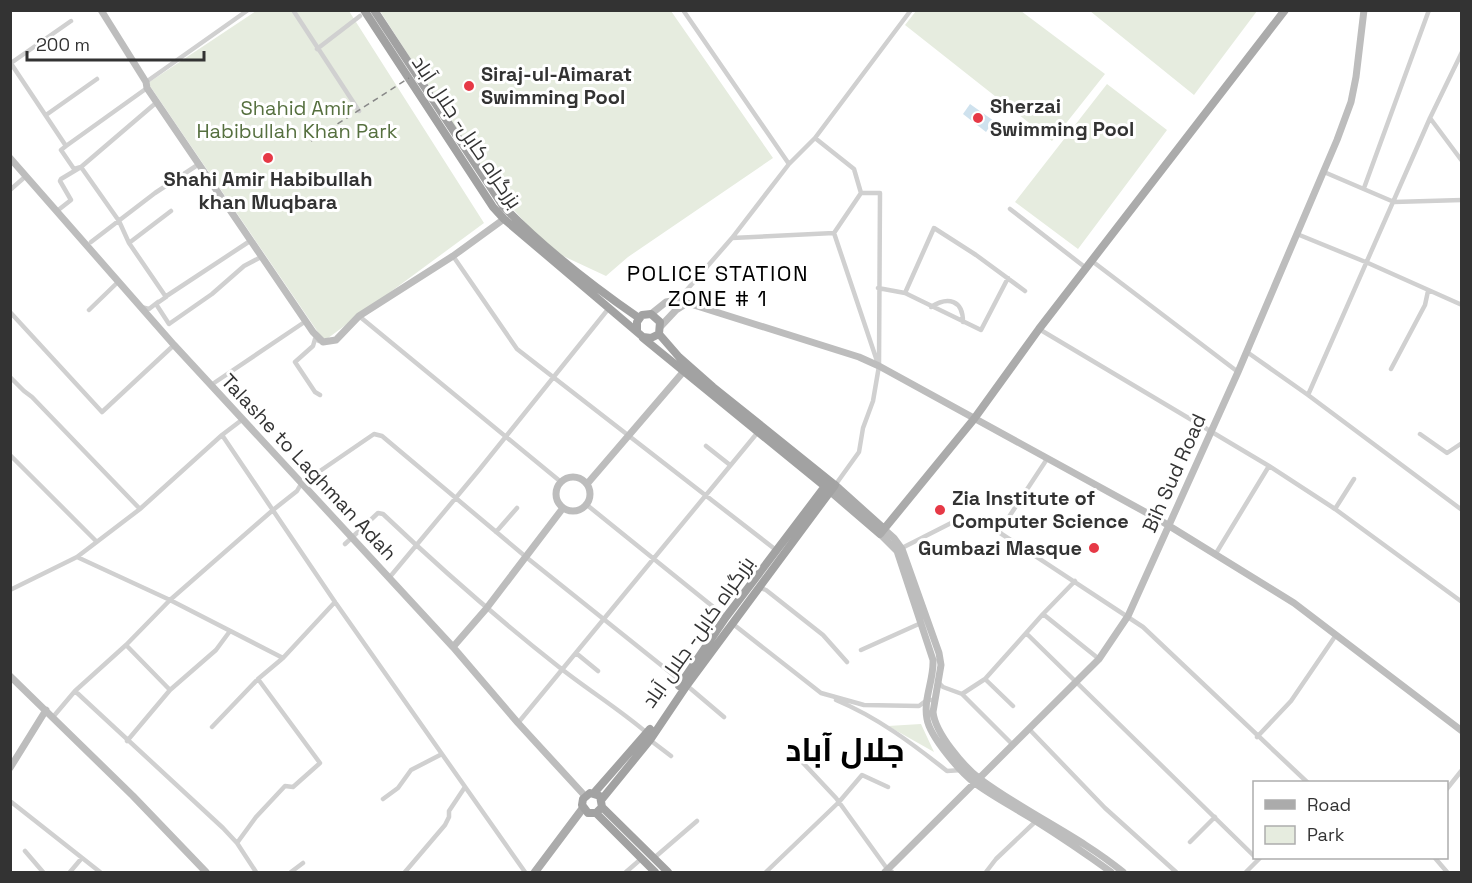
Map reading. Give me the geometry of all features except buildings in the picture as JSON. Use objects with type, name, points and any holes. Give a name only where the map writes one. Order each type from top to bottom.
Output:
[{"type":"highway","name":"بزرگراه کابل- جلال آباد","points":[[374,10],[503,206],[523,226],[601,292],[639,318]]},
{"type":"highway","name":"بزرگراه کابل- جلال آباد","points":[[362,13],[493,207],[504,219],[684,372],[830,486],[729,620],[650,736],[599,803]]},
{"type":"highway","points":[[660,330],[651,338],[640,334],[636,326],[642,315],[651,314],[658,318],[660,330],[679,357],[830,486]]},
{"type":"highway","name":"بزرگراه کابل- جلال آباد","points":[[729,620],[758,587],[779,553]]},
{"type":"highway","points":[[599,803],[588,813],[583,808],[582,802],[585,796],[599,803],[668,873]]},
{"type":"highway","points":[[599,803],[641,859],[655,873]]},
{"type":"main road","points":[[882,531],[974,419],[1040,329],[1285,10]]},
{"type":"main road","name":"Bih Sud Road","points":[[888,872],[1099,659],[1128,616],[1247,352],[1324,172],[1351,102],[1364,10]]},
{"type":"main road","points":[[105,12],[157,102],[261,257],[323,342],[336,340],[359,316],[453,256],[504,219]]},
{"type":"main road","name":"Talashe to Laghman Adah","points":[[10,158],[174,345],[301,484],[352,536],[585,796]]},
{"type":"main road","points":[[651,314],[666,302],[678,300],[859,357],[879,366],[1168,525],[1294,603],[1461,731]]},
{"type":"main road","points":[[660,330],[676,310],[687,303]]},
{"type":"main road","points":[[587,484],[684,372]]},
{"type":"main road","points":[[573,477],[587,484],[590,494],[587,505],[576,511],[563,508],[556,498],[557,487],[561,482],[573,477]]},
{"type":"main road","points":[[830,486],[882,531],[899,550],[939,653],[941,665],[938,682],[926,713],[929,726],[950,757],[977,781],[1111,873]]},
{"type":"main road","points":[[453,647],[486,609],[563,508]]},
{"type":"main road","points":[[899,550],[933,660],[934,671],[930,700],[933,720],[937,727],[977,781],[1096,852],[1123,873]]},
{"type":"main road","points":[[10,676],[133,796],[206,873]]},
{"type":"main road","points":[[10,768],[46,710]]},
{"type":"main road","points":[[535,873],[583,808]]},
{"type":"street","points":[[81,167],[74,169],[61,150],[248,10]]},
{"type":"street","points":[[293,10],[359,111]]},
{"type":"street","points":[[683,10],[789,164]]},
{"type":"street","points":[[678,300],[732,238],[789,164],[815,138],[911,10]]},
{"type":"street","points":[[1364,188],[1429,10]]},
{"type":"street","points":[[317,49],[362,13]]},
{"type":"street","points":[[66,146],[11,62],[71,21]]},
{"type":"street","points":[[1308,395],[1461,52]]},
{"type":"street","points":[[46,115],[97,79]]},
{"type":"street","points":[[57,211],[71,200],[60,181],[81,167],[157,102]]},
{"type":"street","points":[[1430,118],[1461,161]]},
{"type":"street","points":[[815,138],[854,169],[861,193]]},
{"type":"street","points":[[91,242],[199,164]]},
{"type":"street","points":[[81,167],[119,221],[129,243],[166,297]]},
{"type":"street","points":[[1324,172],[1394,202],[1461,200]]},
{"type":"street","points":[[10,190],[26,176]]},
{"type":"street","points":[[834,233],[861,193]]},
{"type":"street","points":[[830,486],[859,452],[863,428],[873,401],[879,366],[880,193],[861,193]]},
{"type":"street","points":[[1010,209],[1238,372]]},
{"type":"street","points":[[129,243],[171,211]]},
{"type":"street","points":[[905,293],[934,228],[1025,291]]},
{"type":"street","points":[[732,238],[834,233]]},
{"type":"street","points":[[834,233],[879,366]]},
{"type":"street","points":[[1298,234],[1461,305]]},
{"type":"street","points":[[250,241],[156,304],[169,324],[212,294],[244,266],[261,257]]},
{"type":"street","points":[[453,256],[517,349],[779,553]]},
{"type":"street","points":[[878,288],[905,293],[981,330],[1008,278]]},
{"type":"street","points":[[89,310],[119,281]]},
{"type":"street","points":[[1391,369],[1425,305],[1428,291]]},
{"type":"street","points":[[141,307],[149,309],[166,297]]},
{"type":"street","points":[[932,307],[945,300],[952,302],[962,310],[963,322]]},
{"type":"street","points":[[389,578],[609,308]]},
{"type":"street","points":[[10,312],[102,412],[174,345]]},
{"type":"street","points":[[359,316],[561,482]]},
{"type":"street","points":[[211,386],[306,321]]},
{"type":"street","points":[[1040,329],[1269,466],[1335,509],[1461,602]]},
{"type":"street","points":[[320,395],[315,392],[295,362],[313,346],[315,339],[323,342]]},
{"type":"street","points":[[1247,352],[1461,510]]},
{"type":"street","points":[[10,377],[140,509]]},
{"type":"street","points":[[10,590],[77,557],[140,509],[243,419]]},
{"type":"street","points":[[518,723],[758,432]]},
{"type":"street","points":[[53,717],[75,691],[126,645],[170,600],[297,491],[301,484],[374,434],[382,436],[526,557],[724,717]]},
{"type":"street","points":[[222,435],[335,602],[525,873]]},
{"type":"street","points":[[1420,435],[1447,453],[1461,443]]},
{"type":"street","points":[[706,446],[730,465]]},
{"type":"street","points":[[10,455],[96,542]]},
{"type":"street","points":[[999,532],[1047,459]]},
{"type":"street","points":[[1215,555],[1269,466]]},
{"type":"street","points":[[1335,509],[1354,479]]},
{"type":"street","points":[[587,505],[821,693],[867,714],[921,750],[947,771],[962,770]]},
{"type":"street","points":[[496,532],[517,508]]},
{"type":"street","points":[[345,544],[378,513],[383,514],[486,609],[650,736],[671,756]]},
{"type":"street","points":[[899,550],[959,519],[988,525],[1143,627],[1305,781]]},
{"type":"street","points":[[77,557],[170,600],[283,658]]},
{"type":"street","points":[[962,694],[985,679],[1075,581]]},
{"type":"street","points":[[758,587],[766,590],[814,628],[847,662]]},
{"type":"street","points":[[212,727],[258,679],[283,658],[335,602]]},
{"type":"street","points":[[1043,614],[1099,659]]},
{"type":"street","points":[[861,650],[921,622]]},
{"type":"street","points":[[127,741],[170,690],[216,650],[230,631]]},
{"type":"street","points":[[1026,633],[1253,854]]},
{"type":"street","points":[[1257,737],[1291,701],[1336,635]]},
{"type":"street","points":[[126,645],[170,690]]},
{"type":"street","points":[[576,653],[598,671]]},
{"type":"street","points":[[237,843],[256,817],[285,786],[293,788],[320,763],[258,679]]},
{"type":"street","points":[[985,679],[1013,706]]},
{"type":"street","points":[[938,682],[943,687],[962,694],[1012,745]]},
{"type":"street","points":[[75,691],[237,843],[256,873]]},
{"type":"street","points":[[821,693],[864,705],[919,706],[930,700]]},
{"type":"street","points":[[1029,729],[1105,808],[1176,873]]},
{"type":"street","points":[[790,749],[839,802],[888,872]]},
{"type":"street","points":[[383,799],[398,788],[411,770],[442,754]]},
{"type":"street","points":[[1448,787],[1461,770]]},
{"type":"street","points":[[766,873],[839,802],[862,775],[888,787]]},
{"type":"street","points":[[405,873],[445,825],[449,818],[448,811],[465,787]]},
{"type":"street","points":[[10,801],[99,873]]},
{"type":"street","points":[[1190,842],[1215,818]]},
{"type":"street","points":[[654,858],[697,821]]},
{"type":"street","points":[[986,873],[996,859],[1036,821]]},
{"type":"street","points":[[25,852],[43,873]]},
{"type":"street","points":[[70,873],[81,859]]},
{"type":"street","points":[[626,873],[641,859]]},
{"type":"street","points":[[1246,873],[1256,859]]},
{"type":"street","points":[[1436,859],[1448,873]]},
{"type":"street","points":[[291,873],[303,863]]},
{"type":"green space","name":"Shahid Amir Habibullah Khan Park","points":[[256,11],[349,11],[484,223],[324,341],[148,83]]},
{"type":"green space","points":[[380,11],[671,11],[773,158],[628,257],[606,276],[561,255],[532,230],[494,188]]},
{"type":"green space","points":[[916,11],[1021,11],[1105,74],[1052,141],[905,25]]},
{"type":"green space","points":[[1090,11],[1257,11],[1194,95]]},
{"type":"green space","points":[[1107,84],[1167,130],[1078,249],[1015,202]]},
{"type":"green space","points":[[921,724],[934,752],[888,726]]},
{"type":"water","name":"Sherzai Swimming Pool","points":[[970,104],[994,121],[986,132],[963,114]]},
{"type":"railway","points":[[311,141],[409,78]]},
{"type":"place","name":"Siraj-ul-Aimarat Swimming Pool","points":[[469,86]]},
{"type":"place","name":"Sherzai Swimming Pool","points":[[978,118]]},
{"type":"place","name":"Shahi Amir Habibullah khan Muqbara","points":[[268,158]]},
{"type":"place","name":"Zia Institute of Computer Science","points":[[940,510]]},
{"type":"place","name":"Gumbazi Masque","points":[[1094,548]]},
{"type":"district","name":"POLICE STATION ZONE # 1","points":[[718,286]]},
{"type":"district","name":"جلال آباد","points":[[845,750]]}]
